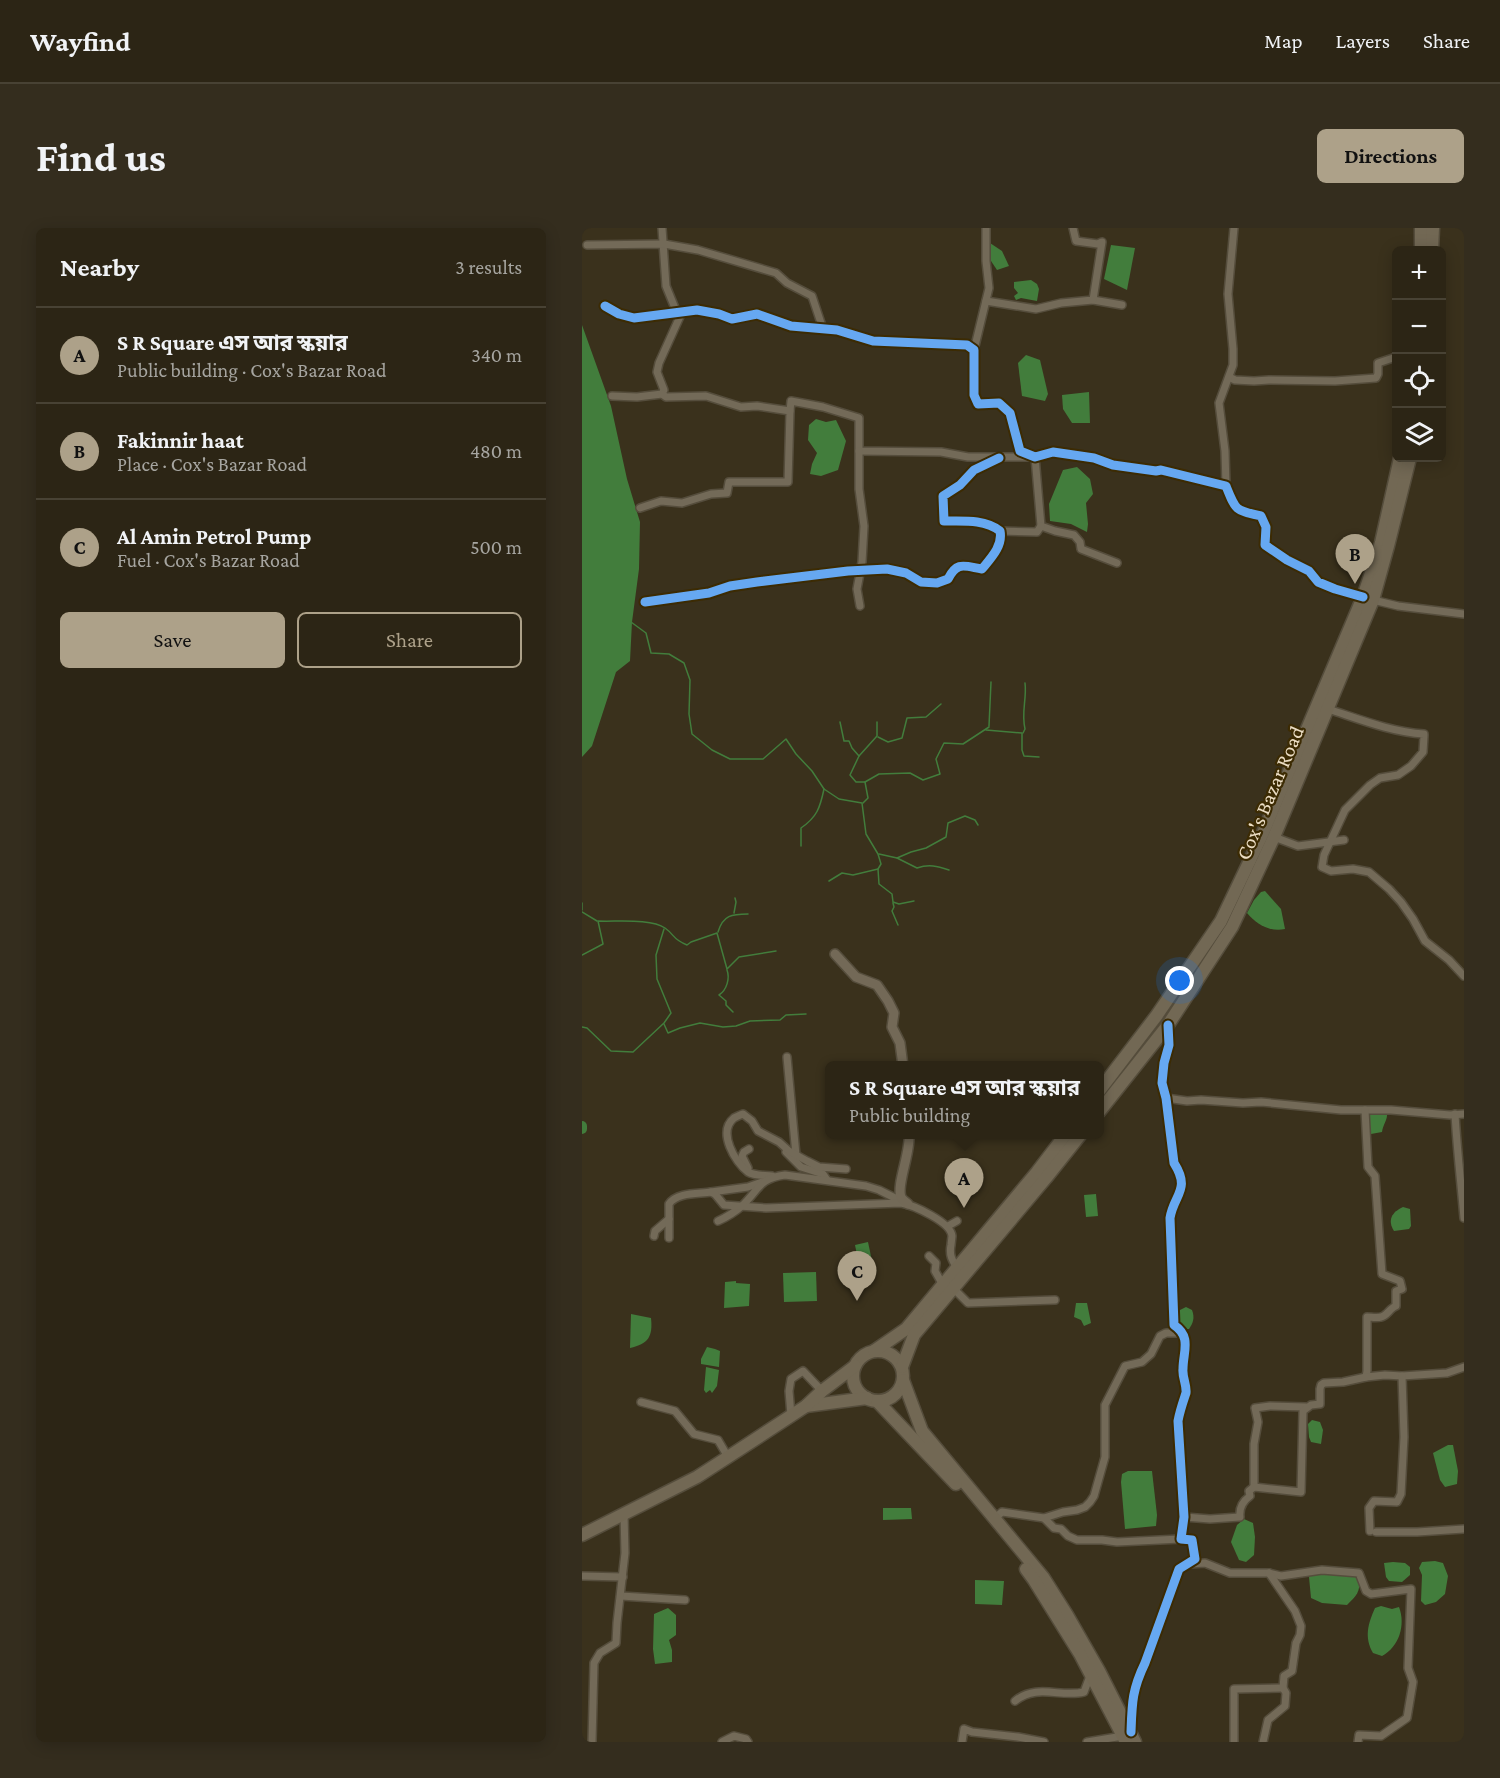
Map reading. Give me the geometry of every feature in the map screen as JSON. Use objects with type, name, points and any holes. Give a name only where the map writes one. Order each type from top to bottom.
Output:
[{"type":"highway","points":[[1420,246],[1421,228]]},
{"type":"highway","points":[[1432,246],[1433,228]]},
{"type":"highway","name":"Cox's Bazar Road","points":[[1104,1084],[1157,1015],[1221,921],[1263,833],[1368,598],[1399,462]]},
{"type":"highway","name":"Cox's Bazar Road","points":[[1104,1106],[1168,1025],[1232,927],[1274,837],[1328,709],[1388,546],[1409,462]]},
{"type":"highway","points":[[1062,1139],[957,1268],[948,1287],[914,1335],[902,1367],[903,1380],[922,1431],[1043,1578],[1067,1615],[1100,1671],[1129,1738]]},
{"type":"highway","points":[[874,1351],[906,1329],[948,1287],[1077,1139]]},
{"type":"highway","points":[[582,1535],[697,1477],[806,1406],[855,1366],[864,1354],[880,1351],[891,1354],[902,1367]]},
{"type":"highway","points":[[855,1366],[853,1372],[857,1390],[872,1399],[962,1491],[1034,1580],[1129,1738]]},
{"type":"highway","points":[[806,1406],[889,1399],[901,1386],[903,1380]]},
{"type":"street","points":[[662,228],[666,286],[680,313]]},
{"type":"street","points":[[986,228],[988,288],[974,350],[974,395],[978,404],[999,403],[1010,413],[1020,451],[1035,457]]},
{"type":"street","points":[[1073,228],[1076,241],[1098,244],[1102,242],[1094,300]]},
{"type":"street","points":[[1234,228],[1228,294],[1233,365],[1219,403],[1226,451],[1226,486],[1231,500],[1236,508],[1262,516],[1266,527],[1265,545],[1309,571],[1318,582],[1335,589],[1398,606],[1464,614]]},
{"type":"street","points":[[587,245],[663,244],[698,250],[776,273],[787,283],[812,296],[823,329]]},
{"type":"street","points":[[986,301],[1036,309],[1061,303],[1094,300],[1122,304]]},
{"type":"street","points":[[606,306],[619,314],[634,318],[697,310],[732,319],[757,314],[791,326],[837,330],[873,340],[967,345],[974,350]]},
{"type":"street","points":[[662,394],[664,390],[657,372],[659,363],[680,313]]},
{"type":"street","points":[[1229,376],[1235,380],[1254,381],[1335,381],[1376,378],[1377,363],[1392,358]]},
{"type":"street","points":[[612,396],[637,397],[662,394],[666,397],[706,396],[741,407],[757,406],[790,411]]},
{"type":"street","points":[[640,508],[661,501],[682,503],[711,494],[727,493],[729,482],[788,482],[791,401],[823,407],[859,418],[859,489],[864,526],[861,570],[857,589],[860,606]]},
{"type":"street","points":[[859,451],[941,452],[968,457],[999,458],[1035,457],[1053,452],[1094,458],[1113,465],[1161,470],[1226,486]]},
{"type":"street","points":[[1000,531],[1037,532],[1041,526],[1035,457]]},
{"type":"street","points":[[645,602],[709,594],[730,586],[757,582],[861,570],[887,569],[906,573],[921,582],[937,583],[948,579],[954,568],[959,565],[982,569],[993,556],[1002,538],[1000,531],[994,526],[973,521],[944,521],[943,496],[960,485],[974,470],[999,458]]},
{"type":"street","points":[[1041,526],[1074,535],[1080,542],[1081,549],[1117,563]]},
{"type":"street","points":[[1328,709],[1372,724],[1404,732],[1424,734],[1424,736],[1423,753],[1411,766],[1398,775],[1380,778],[1345,810],[1324,855],[1322,867],[1331,871],[1353,869],[1369,872],[1401,902],[1425,941],[1449,960],[1464,976]]},
{"type":"street","points":[[1274,837],[1298,846],[1344,840]]},
{"type":"street","points":[[835,954],[856,976],[877,985],[888,1001],[894,1013],[892,1027],[900,1043],[902,1061]]},
{"type":"street","points":[[1168,1025],[1169,1046],[1162,1083],[1174,1163],[1179,1172],[1181,1190],[1178,1200],[1171,1208],[1170,1244],[1174,1325],[1180,1329],[1186,1340],[1183,1369],[1186,1391],[1178,1421],[1184,1517],[1181,1539]]},
{"type":"street","points":[[787,1057],[796,1155]]},
{"type":"street","points":[[1166,1098],[1187,1101],[1260,1102],[1341,1110],[1464,1114]]},
{"type":"street","points":[[1365,1110],[1368,1167],[1375,1176],[1382,1274],[1400,1281],[1402,1290],[1396,1291],[1396,1306],[1389,1309],[1385,1315],[1367,1317],[1366,1377]]},
{"type":"street","points":[[827,1180],[823,1174],[801,1167],[779,1146],[758,1131],[752,1121],[743,1114],[734,1118],[728,1126],[733,1156],[751,1173],[827,1180],[873,1188],[934,1217],[948,1226],[952,1236],[950,1256],[957,1268]]},
{"type":"street","points":[[1455,1114],[1464,1218]]},
{"type":"street","points":[[762,1134],[819,1167],[846,1169]]},
{"type":"street","points":[[908,1204],[902,1199],[900,1189],[908,1154],[909,1139]]},
{"type":"street","points":[[748,1149],[742,1156],[751,1173]]},
{"type":"street","points":[[718,1221],[741,1207],[763,1182],[772,1176]]},
{"type":"street","points":[[669,1238],[669,1203],[672,1200],[683,1196],[748,1187],[763,1182]]},
{"type":"street","points":[[711,1192],[716,1194],[724,1205],[741,1207],[908,1204]]},
{"type":"street","points":[[654,1236],[655,1232],[669,1219]]},
{"type":"street","points":[[948,1226],[957,1221]]},
{"type":"street","points":[[929,1256],[936,1263],[935,1271],[948,1287],[968,1303],[1055,1300]]},
{"type":"street","points":[[995,1518],[1002,1512],[1044,1518],[1085,1507],[1094,1496],[1105,1457],[1105,1405],[1125,1366],[1142,1362],[1151,1354],[1160,1336],[1166,1333],[1182,1333]]},
{"type":"street","points":[[1184,1517],[1240,1516],[1239,1512],[1244,1500],[1250,1496],[1250,1491],[1254,1487],[1254,1444],[1258,1422],[1255,1408],[1306,1407],[1320,1404],[1320,1389],[1324,1383],[1385,1375],[1447,1373],[1464,1367]]},
{"type":"street","points":[[791,1414],[789,1391],[791,1379],[803,1371],[822,1391]]},
{"type":"street","points":[[1402,1376],[1404,1437],[1401,1494],[1397,1502],[1374,1501],[1369,1508],[1373,1532],[1464,1529]]},
{"type":"street","points":[[641,1402],[678,1413],[694,1434],[718,1440],[728,1457]]},
{"type":"street","points":[[1254,1487],[1301,1492],[1303,1411],[1306,1407]]},
{"type":"street","points":[[592,1742],[594,1663],[600,1653],[616,1643],[616,1623],[625,1553],[624,1514]]},
{"type":"street","points":[[1044,1518],[1054,1528],[1061,1529],[1068,1536],[1077,1540],[1117,1542],[1192,1540],[1195,1559],[1179,1569],[1132,1696],[1129,1738],[1087,1742]]},
{"type":"street","points":[[1179,1569],[1190,1563],[1204,1563],[1230,1573],[1269,1573],[1281,1576],[1322,1570],[1359,1573],[1366,1592],[1371,1594],[1411,1589],[1408,1668],[1413,1682],[1407,1718],[1381,1736],[1359,1735],[1358,1742]]},
{"type":"street","points":[[1263,1742],[1268,1720],[1285,1706],[1286,1693],[1282,1688],[1284,1676],[1292,1671],[1301,1626],[1295,1611],[1269,1573]]},
{"type":"street","points":[[582,1576],[623,1577]]},
{"type":"street","points":[[621,1596],[685,1600]]},
{"type":"street","points":[[1015,1701],[1023,1695],[1037,1693],[1084,1692],[1090,1676]]},
{"type":"street","points":[[1234,1742],[1234,1689],[1282,1688]]},
{"type":"street","points":[[962,1742],[964,1729],[1044,1742]]},
{"type":"street","points":[[722,1742],[734,1736],[746,1739],[748,1742]]},
{"type":"shaded area","points":[[990,243],[1002,251],[1009,266],[997,270],[991,261]]},
{"type":"shaded area","points":[[1111,245],[1135,248],[1127,290],[1104,279]]},
{"type":"shaded area","points":[[1031,280],[1037,284],[1039,289],[1037,301],[1021,298],[1016,300],[1014,296],[1018,293],[1014,288],[1014,282]]},
{"type":"shaded area","points":[[582,325],[611,406],[627,479],[640,522],[639,569],[632,622],[630,661],[616,672],[592,746],[582,757]]},
{"type":"shaded area","points":[[1026,355],[1040,360],[1048,394],[1045,401],[1022,396],[1018,363]]},
{"type":"shaded area","points":[[1089,392],[1090,423],[1072,423],[1063,409],[1062,395]]},
{"type":"shaded area","points":[[816,419],[826,422],[836,420],[846,441],[838,470],[821,476],[810,474],[817,453],[808,440],[809,425]]},
{"type":"shaded area","points":[[1077,467],[1090,479],[1093,494],[1086,503],[1087,532],[1071,524],[1050,521],[1049,504],[1063,470]]},
{"type":"shaded area","points":[[1265,891],[1281,909],[1285,929],[1264,927],[1247,913],[1254,900]]},
{"type":"shaded area","points":[[1369,1112],[1387,1112],[1382,1132],[1371,1134]]},
{"type":"shaded area","points":[[1096,1194],[1098,1216],[1086,1217],[1084,1195]]},
{"type":"shaded area","points":[[1403,1207],[1410,1209],[1411,1226],[1409,1229],[1394,1231],[1391,1223],[1392,1217]]},
{"type":"shaded area","points":[[868,1242],[872,1261],[859,1265],[855,1245]]},
{"type":"shaded area","points":[[816,1272],[817,1301],[784,1302],[783,1273]]},
{"type":"shaded area","points":[[736,1281],[736,1283],[750,1284],[749,1306],[724,1308],[725,1282]]},
{"type":"shaded area","points":[[1076,1303],[1087,1303],[1091,1323],[1084,1326],[1081,1320],[1074,1317]]},
{"type":"shaded area","points":[[1186,1307],[1192,1310],[1193,1320],[1189,1329],[1183,1329],[1178,1311]]},
{"type":"shaded area","points":[[631,1314],[651,1318],[651,1330],[645,1342],[630,1348]]},
{"type":"shaded area","points":[[707,1347],[720,1351],[719,1367],[701,1364]]},
{"type":"shaded area","points":[[706,1367],[719,1370],[717,1386],[712,1393],[710,1390],[706,1393],[704,1390]]},
{"type":"shaded area","points":[[1312,1420],[1320,1422],[1323,1430],[1321,1444],[1311,1442],[1309,1437],[1308,1424]]},
{"type":"shaded area","points":[[1448,1445],[1453,1445],[1458,1471],[1457,1484],[1445,1487],[1440,1480],[1433,1453]]},
{"type":"shaded area","points":[[1128,1471],[1152,1471],[1156,1526],[1125,1529],[1121,1482],[1122,1474]]},
{"type":"shaded area","points":[[883,1508],[911,1508],[912,1519],[883,1520]]},
{"type":"shaded area","points":[[1244,1519],[1253,1523],[1255,1537],[1254,1555],[1246,1562],[1239,1560],[1231,1542],[1237,1525]]},
{"type":"shaded area","points":[[1422,1562],[1443,1563],[1448,1576],[1445,1594],[1436,1602],[1425,1605],[1421,1601],[1422,1575],[1419,1568]]},
{"type":"shaded area","points":[[1384,1563],[1405,1563],[1410,1567],[1410,1575],[1402,1582],[1389,1581],[1386,1577]]},
{"type":"shaded area","points":[[1311,1574],[1352,1575],[1359,1578],[1358,1590],[1347,1605],[1322,1603],[1311,1598],[1309,1577]]},
{"type":"shaded area","points":[[975,1580],[1004,1581],[1002,1605],[975,1604]]},
{"type":"shaded area","points":[[1381,1606],[1392,1609],[1399,1607],[1402,1621],[1397,1641],[1382,1656],[1373,1653],[1368,1636],[1375,1608]]},
{"type":"shaded area","points":[[668,1608],[676,1615],[676,1635],[669,1640],[672,1662],[655,1664],[654,1614]]},
{"type":"waterway","points":[[631,622],[646,633],[651,653],[669,654],[684,663],[690,680],[689,714],[692,734],[712,750],[730,759],[763,759],[786,739],[824,789],[839,799],[862,803],[866,834],[881,864],[878,869],[853,875],[842,873],[829,881]]},
{"type":"waterway","points":[[989,726],[991,682]]},
{"type":"waterway","points":[[1023,733],[1025,729],[1025,683]]},
{"type":"waterway","points":[[878,737],[888,742],[902,738],[907,718],[926,717],[941,704]]},
{"type":"waterway","points":[[840,722],[844,741],[849,741],[859,756]]},
{"type":"waterway","points":[[863,803],[868,798],[865,782],[856,782],[850,775],[859,756],[877,736],[877,722]]},
{"type":"waterway","points":[[865,782],[879,774],[910,773],[923,780],[940,774],[936,759],[944,743],[963,744],[989,727]]},
{"type":"waterway","points":[[986,730],[1022,733],[1024,756],[1039,757]]},
{"type":"waterway","points":[[801,846],[801,828],[817,812],[824,789]]},
{"type":"waterway","points":[[897,858],[926,848],[946,837],[948,823],[965,816],[975,820],[978,825]]},
{"type":"waterway","points":[[879,854],[897,858],[917,868],[933,866],[949,870]]},
{"type":"waterway","points":[[878,869],[879,884],[892,894],[893,902],[899,904],[914,901]]},
{"type":"waterway","points":[[734,913],[735,898]]},
{"type":"waterway","points":[[582,903],[582,910]]},
{"type":"waterway","points":[[893,903],[892,911],[898,925]]},
{"type":"waterway","points":[[582,912],[597,921]]},
{"type":"waterway","points":[[718,932],[725,919],[737,914],[748,914]]},
{"type":"waterway","points":[[582,955],[603,944],[598,921],[642,922],[659,925],[687,945],[717,933],[727,969],[739,957],[776,951]]},
{"type":"waterway","points":[[582,1027],[587,1028],[611,1051],[633,1052],[664,1023],[671,1013],[657,979],[656,955],[664,929]]},
{"type":"waterway","points":[[727,970],[727,984],[719,995],[733,1012]]},
{"type":"waterway","points":[[664,1024],[668,1033],[700,1023],[723,1027],[736,1026],[750,1021],[780,1020],[786,1015],[806,1014]]},
{"type":"cycle path","points":[[605,306],[619,314],[634,318],[697,310],[732,319],[757,314],[791,326],[837,330],[873,341],[967,345],[974,350],[974,395],[978,404],[999,403],[1010,413],[1020,451],[1035,457],[1053,452],[1094,458],[1113,465],[1161,470],[1226,486],[1237,508],[1261,516],[1266,527],[1265,545],[1309,571],[1318,582],[1363,597]]},
{"type":"cycle path","points":[[645,602],[709,593],[730,586],[848,571],[887,569],[906,573],[921,582],[937,583],[948,579],[958,567],[982,569],[998,547],[1000,531],[988,524],[944,521],[943,496],[960,485],[974,470],[999,458]]},
{"type":"cycle path","points":[[1131,1732],[1132,1705],[1137,1681],[1179,1569],[1195,1559],[1192,1540],[1181,1539],[1184,1517],[1178,1421],[1186,1393],[1183,1372],[1185,1340],[1180,1330],[1174,1325],[1170,1218],[1180,1192],[1181,1180],[1174,1163],[1162,1083],[1169,1045],[1168,1025]]},
{"type":"place","name":"Fakinnir haat","points":[[1355,584]]},
{"type":"place","name":"S R Square এস আর স্কয়ার","points":[[964,1208]]},
{"type":"place","name":"Al Amin Petrol Pump","points":[[857,1301]]}]
